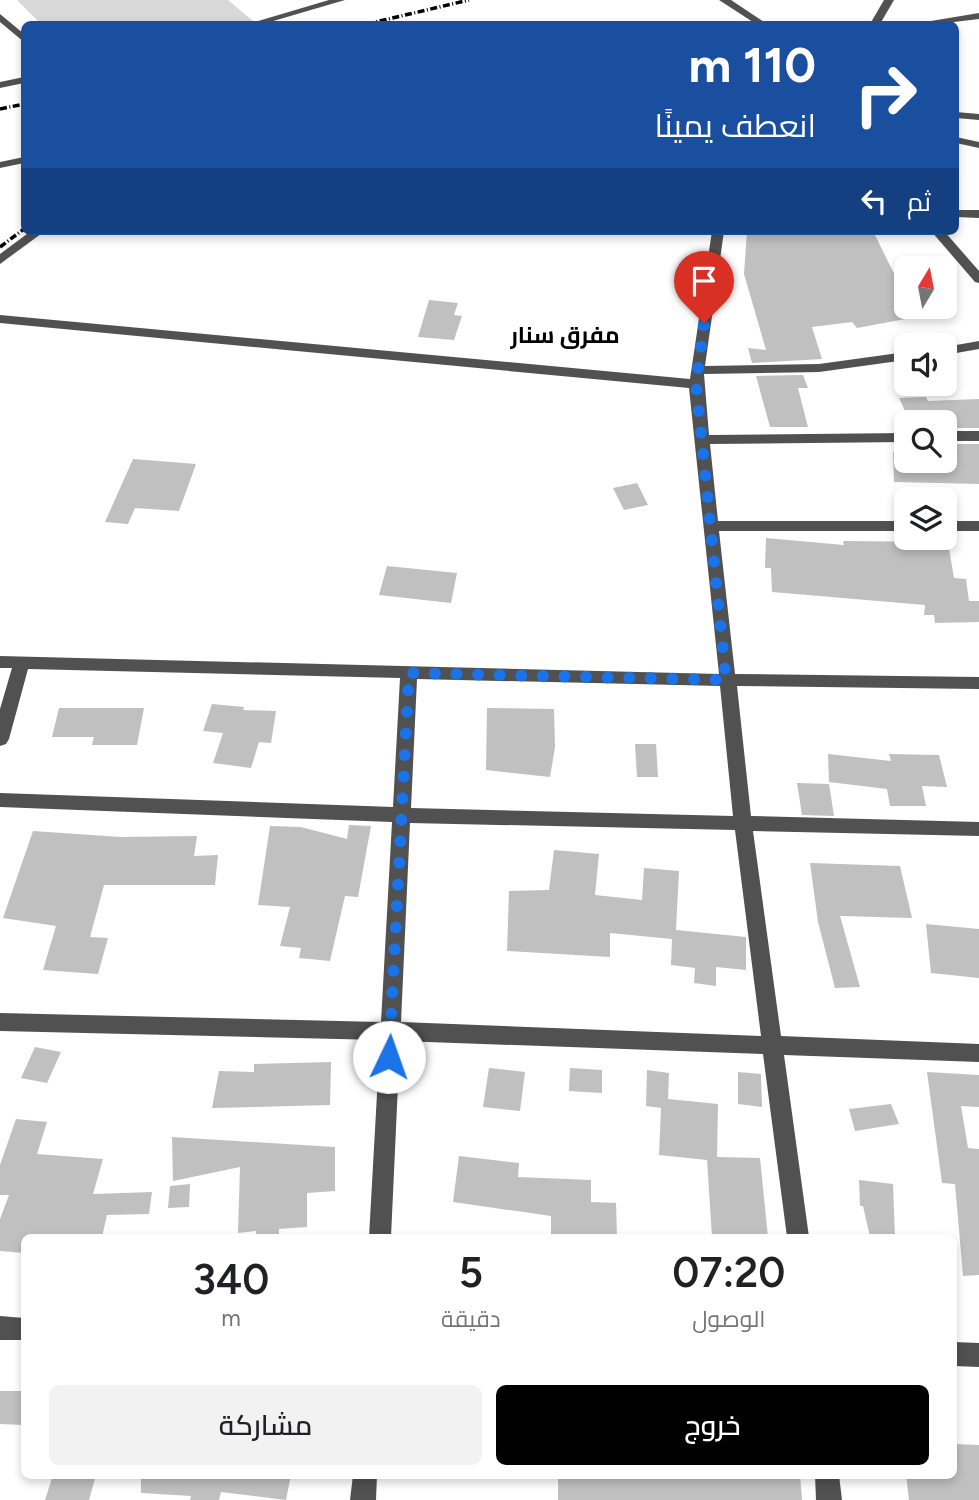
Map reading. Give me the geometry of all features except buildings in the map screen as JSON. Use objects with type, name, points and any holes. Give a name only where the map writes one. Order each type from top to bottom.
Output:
[{"type":"street","points":[[264,21],[340,0]]},
{"type":"street","points":[[724,0],[757,21]]},
{"type":"street","points":[[876,21],[889,0]]},
{"type":"street","points":[[941,21],[979,16]]},
{"type":"street","points":[[2,21],[21,37]]},
{"type":"street","points":[[0,85],[21,81]]},
{"type":"street","points":[[959,115],[979,117]]},
{"type":"street","points":[[959,141],[979,145]]},
{"type":"street","points":[[0,164],[21,160]]},
{"type":"street","points":[[959,214],[979,214]]},
{"type":"street","points":[[3,255],[34,235]]},
{"type":"street","points":[[717,235],[697,377],[701,440],[743,824],[798,1234]]},
{"type":"street","points":[[940,235],[979,279]]},
{"type":"street","points":[[0,319],[697,377],[819,368],[894,358]]},
{"type":"street","points":[[957,349],[979,345]]},
{"type":"street","points":[[957,436],[979,436]]},
{"type":"street","points":[[701,440],[894,437]]},
{"type":"street","points":[[709,526],[894,526]]},
{"type":"street","points":[[957,526],[979,526]]},
{"type":"street","points":[[0,662],[726,680],[979,683]]},
{"type":"street","points":[[0,738],[22,662]]},
{"type":"street","points":[[380,1234],[409,673]]},
{"type":"street","points":[[0,800],[403,815],[979,829]]},
{"type":"street","points":[[0,1022],[390,1031],[979,1053]]},
{"type":"street","points":[[0,1328],[21,1329]]},
{"type":"street","points":[[957,1354],[979,1355]]},
{"type":"street","points":[[363,1500],[365,1479]]},
{"type":"street","points":[[827,1479],[829,1500]]},
{"type":"shaded area","points":[[17,0],[228,0],[253,21],[38,21]]},
{"type":"railway","points":[[380,21],[469,0]]},
{"type":"railway","points":[[0,109],[21,105]]},
{"type":"railway","points":[[0,247],[21,231]]},
{"type":"district","name":"مفرق سنار","points":[[565,335]]},
{"type":"route","points":[[389,1057],[409,673],[726,680],[696,384],[704,323]]}]
